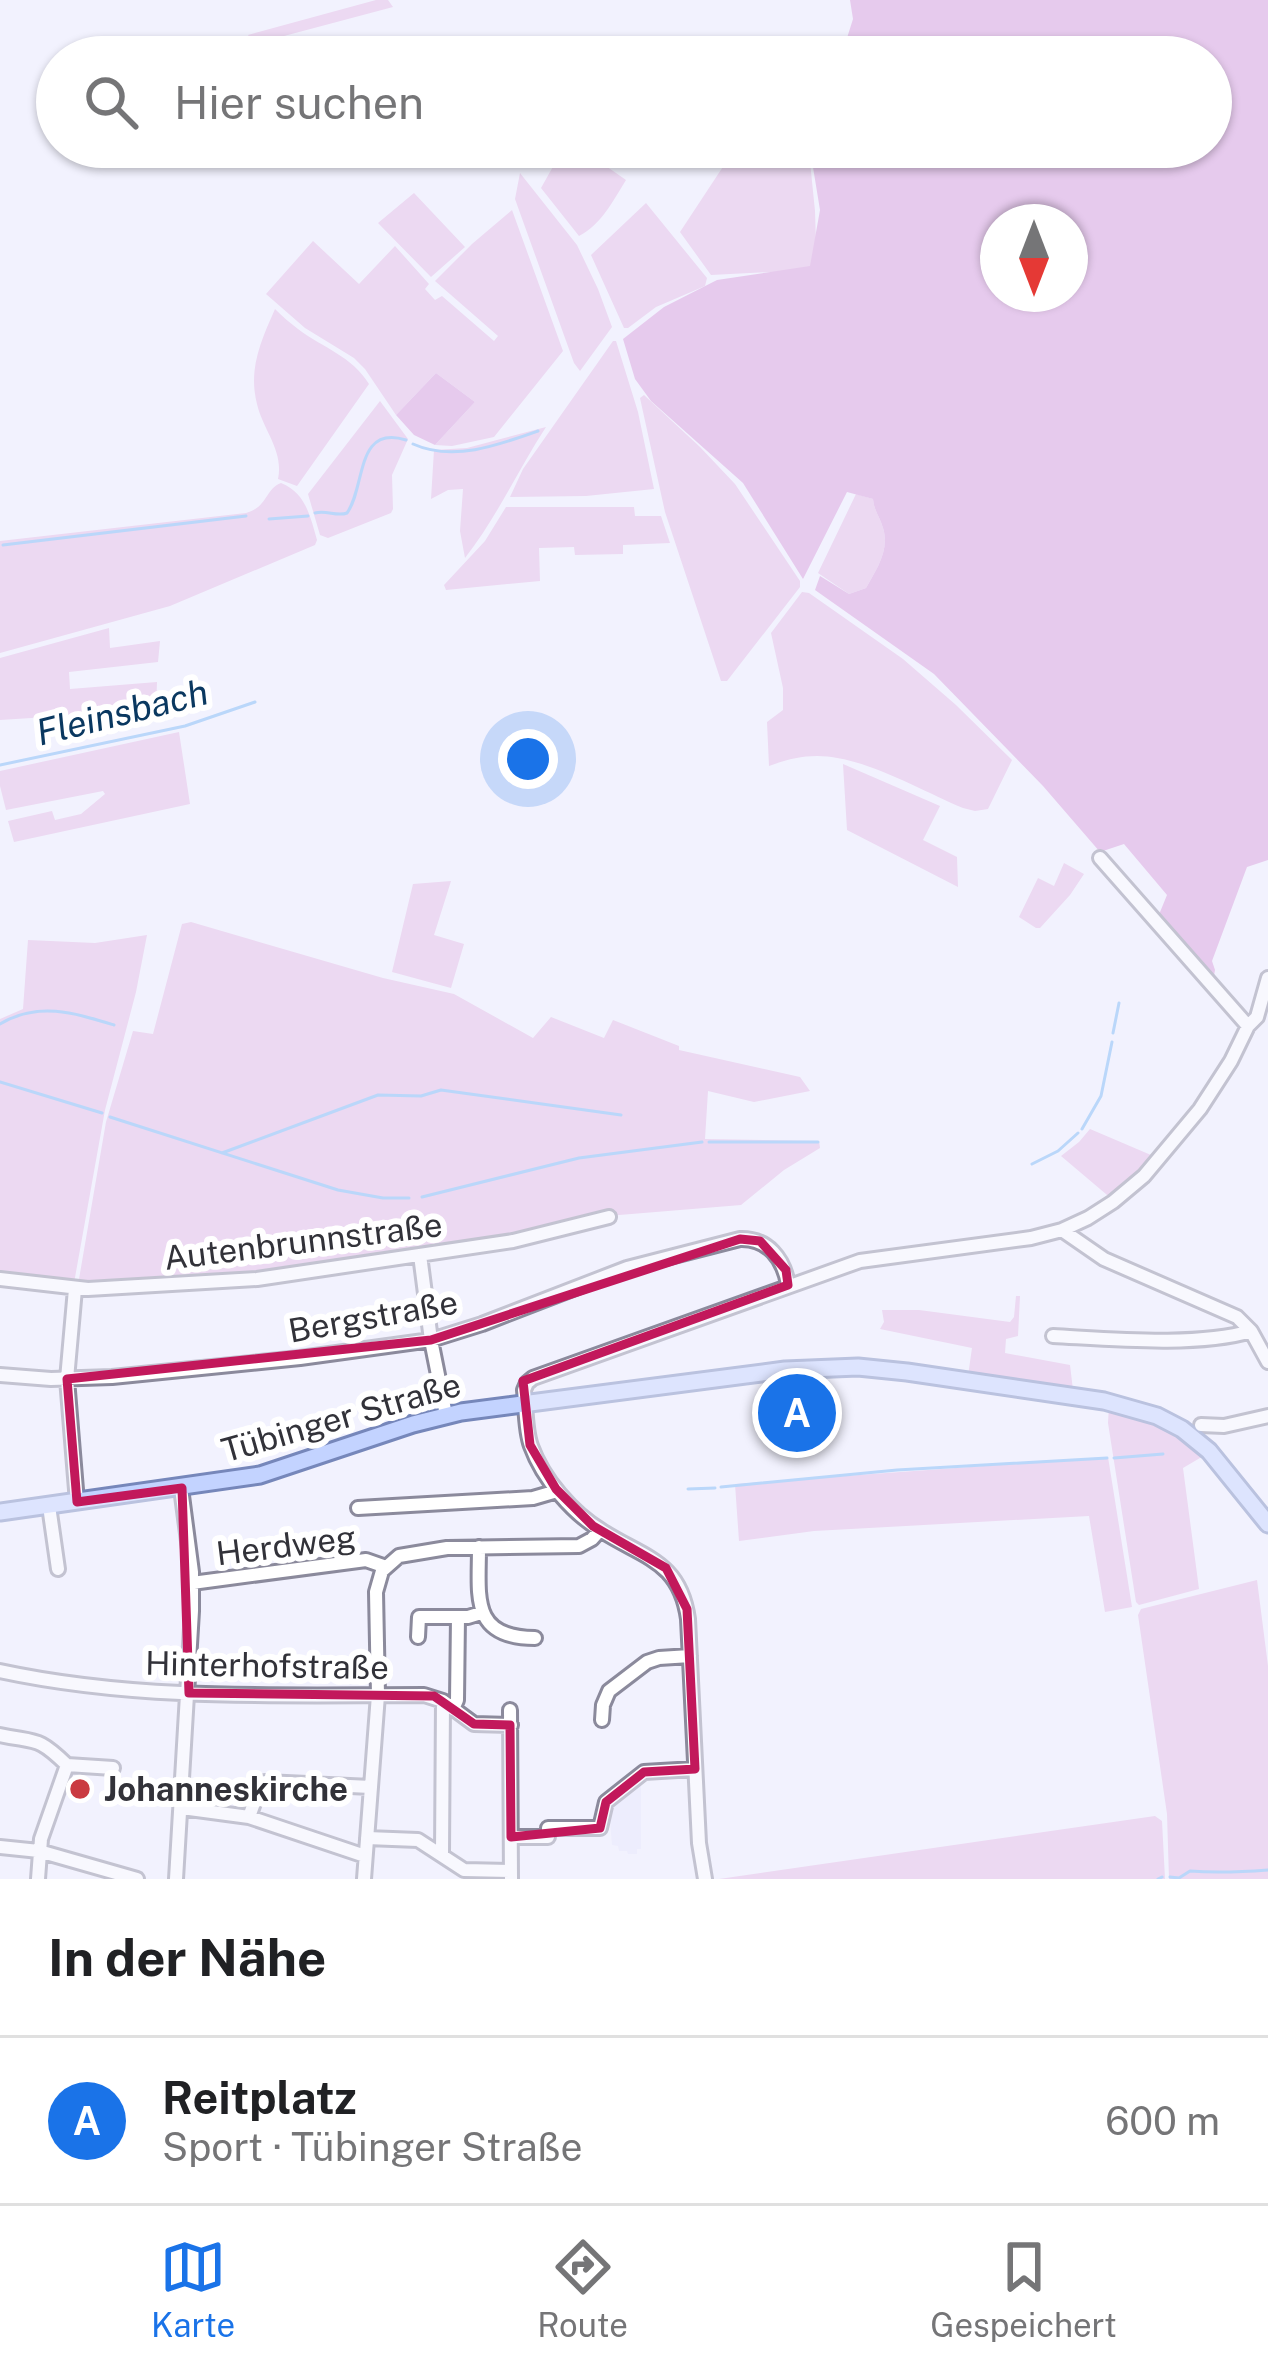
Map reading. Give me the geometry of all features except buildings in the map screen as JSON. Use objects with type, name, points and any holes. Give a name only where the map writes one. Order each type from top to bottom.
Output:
[{"type":"main road","name":"Tübinger Straße","points":[[0,1512],[272,1472],[446,1414],[827,1367],[890,1370],[1137,1408],[1203,1445],[1268,1524]]},
{"type":"street","points":[[1100,858],[1248,1026]]},
{"type":"street","points":[[705,1879],[687,1610],[670,1573],[652,1557],[600,1530],[557,1491],[530,1445],[525,1387],[533,1378],[860,1261],[1062,1230],[1114,1202],[1159,1160],[1216,1086],[1256,1017],[1268,978]]},
{"type":"street","name":"Autenbrunnstraße","points":[[0,1279],[75,1289],[257,1279],[541,1235],[609,1217]]},
{"type":"street","points":[[1062,1230],[1104,1259],[1228,1312],[1251,1330],[1268,1362]]},
{"type":"street","name":"Bergstraße","points":[[0,1375],[67,1379],[220,1367],[430,1340],[627,1268],[740,1239],[760,1240],[769,1247],[786,1270],[788,1285]]},
{"type":"street","points":[[420,1255],[430,1340],[446,1414]]},
{"type":"street","points":[[75,1289],[67,1379],[76,1502]]},
{"type":"street","points":[[1054,1336],[1148,1340],[1227,1336],[1251,1330]]},
{"type":"street","points":[[1201,1425],[1224,1426],[1268,1416]]},
{"type":"street","points":[[176,1879],[192,1583],[182,1488]]},
{"type":"street","points":[[358,1508],[533,1498],[557,1491]]},
{"type":"street","points":[[49,1507],[58,1569]]},
{"type":"street","name":"Herdweg","points":[[192,1583],[366,1560],[386,1567],[405,1554],[579,1546],[600,1530]]},
{"type":"street","points":[[479,1547],[481,1613],[506,1634],[535,1638]]},
{"type":"street","points":[[364,1879],[378,1695],[376,1592],[386,1567]]},
{"type":"street","points":[[418,1637],[419,1617],[481,1613]]},
{"type":"street","points":[[442,1855],[448,1705],[457,1700],[458,1617]]},
{"type":"street","points":[[602,1720],[609,1691],[646,1662],[690,1656]]},
{"type":"street","name":"Hinterhofstraße","points":[[0,1671],[85,1686],[189,1693],[424,1695],[434,1696],[474,1724],[510,1718],[511,1837]]},
{"type":"street","points":[[0,1735],[34,1740],[67,1765],[113,1768]]},
{"type":"street","points":[[38,1879],[39,1851],[67,1765]]},
{"type":"street","points":[[367,1838],[418,1840],[464,1870],[504,1875],[511,1837],[548,1838],[548,1828],[600,1828],[606,1802],[644,1772],[695,1769]]},
{"type":"street","points":[[250,1817],[265,1782],[371,1787]]},
{"type":"street","points":[[182,1808],[250,1817],[365,1856]]},
{"type":"street","points":[[0,1847],[39,1851],[137,1879]]},
{"type":"highlighted area","points":[[740,1239],[760,1241],[786,1270],[788,1285],[523,1381],[530,1445],[556,1489],[593,1526],[666,1568],[687,1609],[695,1769],[644,1772],[606,1802],[600,1828],[511,1837],[510,1725],[474,1724],[434,1696],[189,1693],[182,1488],[77,1502],[67,1379],[431,1340]]},
{"type":"shaded area","points":[[376,0],[388,0],[393,7],[284,36],[248,35]]},
{"type":"shaded area","points":[[850,0],[1268,0],[1268,860],[1247,867],[1212,961],[1213,981],[1158,917],[1167,895],[1124,844],[1100,852],[934,674],[815,590],[820,576],[849,594],[866,588],[885,544],[873,499],[847,492],[803,579],[743,483],[651,401],[635,379],[623,339],[664,307],[717,280],[810,266],[820,210],[813,168],[1232,168],[1232,36],[848,36],[853,19]]},
{"type":"shaded area","points":[[552,168],[609,168],[626,180],[600,219],[579,236],[541,188]]},
{"type":"shaded area","points":[[722,168],[811,168],[817,276],[711,275],[680,232]]},
{"type":"shaded area","points":[[520,173],[577,245],[612,327],[580,371],[515,199]]},
{"type":"shaded area","points":[[414,193],[465,247],[431,277],[378,223]]},
{"type":"shaded area","points":[[646,203],[707,278],[705,286],[656,307],[624,328],[591,255]]},
{"type":"shaded area","points":[[512,210],[563,351],[494,437],[435,445],[475,402],[436,373],[396,415],[354,358],[305,328],[266,294],[313,241],[359,284],[395,246],[429,284],[425,289],[435,300],[442,296],[494,341],[498,336],[435,281]]},
{"type":"shaded area","points":[[275,309],[346,359],[369,384],[297,486],[278,479],[278,459],[255,391],[257,355]]},
{"type":"shaded area","points":[[613,341],[638,412],[654,489],[510,497],[523,469]]},
{"type":"shaded area","points":[[436,373],[475,402],[435,445],[414,435],[396,415]]},
{"type":"shaded area","points":[[644,395],[735,484],[800,581],[727,681],[721,681],[665,512],[640,398]]},
{"type":"shaded area","points":[[380,401],[408,439],[392,475],[393,509],[328,538],[320,535],[308,494]]},
{"type":"shaded area","points":[[546,427],[465,558],[460,531],[463,489],[431,499],[434,450],[467,448]]},
{"type":"shaded area","points":[[281,483],[306,506],[315,545],[170,606],[0,653],[0,541],[246,513]]},
{"type":"shaded area","points":[[856,494],[873,499],[885,544],[866,588],[849,594],[818,573]]},
{"type":"shaded area","points":[[506,507],[634,507],[635,516],[661,516],[670,543],[623,545],[623,554],[575,555],[574,547],[539,548],[540,581],[446,590],[444,585],[485,541]]},
{"type":"shaded area","points":[[802,592],[903,659],[1012,760],[988,809],[963,808],[835,757],[805,757],[769,766],[767,722],[783,710],[771,633]]},
{"type":"shaded area","points":[[109,628],[110,648],[160,641],[158,662],[69,672],[70,689],[157,682],[156,710],[0,720],[0,658]]},
{"type":"shaded area","points":[[179,732],[190,804],[14,842],[8,821],[52,811],[55,820],[81,814],[105,794],[6,810],[0,771]]},
{"type":"shaded area","points":[[843,764],[940,806],[923,840],[957,857],[958,887],[847,830]]},
{"type":"shaded area","points":[[1064,863],[1084,874],[1036,928],[1019,917],[1038,878],[1054,886]]},
{"type":"shaded area","points":[[451,881],[434,935],[464,944],[451,988],[392,972],[413,884]]},
{"type":"shaded area","points":[[191,922],[454,994],[533,1038],[551,1017],[604,1038],[613,1020],[679,1046],[679,1050],[800,1077],[810,1091],[754,1102],[708,1091],[705,1139],[819,1141],[820,1148],[741,1205],[607,1216],[527,1230],[527,1236],[299,1271],[78,1285],[106,1122],[133,1031],[153,1034],[182,924]]},
{"type":"shaded area","points":[[147,935],[105,1110],[74,1283],[0,1275],[0,1019],[23,1009],[28,940],[95,943]]},
{"type":"shaded area","points":[[1090,1129],[1158,1158],[1113,1200],[1061,1156]]},
{"type":"shaded area","points":[[1016,1296],[1020,1296],[1018,1336],[1006,1339],[1005,1353],[1070,1365],[1073,1390],[968,1376],[972,1348],[880,1329],[882,1310],[1010,1322]]},
{"type":"shaded area","points":[[1109,1406],[1161,1424],[1205,1455],[1183,1468],[1199,1589],[1136,1602]]},
{"type":"shaded area","points":[[1108,1457],[1132,1607],[1105,1612],[1089,1516],[814,1531],[739,1541],[735,1484]]},
{"type":"shaded area","points":[[1257,1580],[1268,1666],[1268,1879],[1169,1879],[1167,1814],[1138,1615],[1141,1609]]},
{"type":"shaded area","points":[[641,1784],[641,1849],[628,1854],[612,1845],[609,1810]]},
{"type":"shaded area","points":[[1155,1816],[1162,1821],[1165,1879],[719,1879]]},
{"type":"waterway","points":[[413,444],[460,451],[538,431]]},
{"type":"waterway","points":[[315,513],[347,513],[370,449],[390,437],[406,440]]},
{"type":"waterway","points":[[3,545],[246,516]]},
{"type":"waterway","points":[[269,519],[308,516]]},
{"type":"waterway","name":"Fleinsbach","points":[[0,765],[185,726],[255,702]]},
{"type":"waterway","points":[[1113,1033],[1119,1003]]},
{"type":"waterway","points":[[0,1024],[42,1011],[114,1025]]},
{"type":"waterway","points":[[1082,1129],[1101,1096],[1112,1042]]},
{"type":"waterway","points":[[0,1082],[102,1113]]},
{"type":"waterway","points":[[222,1153],[378,1095],[421,1096],[441,1090],[621,1115]]},
{"type":"waterway","points":[[110,1117],[338,1190],[409,1198]]},
{"type":"waterway","points":[[1032,1164],[1058,1151],[1078,1133]]},
{"type":"waterway","points":[[422,1197],[579,1158],[702,1142]]},
{"type":"waterway","points":[[709,1142],[818,1142]]},
{"type":"waterway","points":[[1114,1458],[1163,1454]]},
{"type":"waterway","points":[[721,1487],[897,1470],[1107,1458]]},
{"type":"waterway","points":[[688,1489],[715,1488]]},
{"type":"waterway","points":[[1170,1877],[1190,1871],[1268,1870]]},
{"type":"waterway","points":[[1158,1879],[1162,1877]]},
{"type":"place","name":"Reitplatz","points":[[797,1413]]},
{"type":"place","name":"Johanneskirche","points":[[80,1789]]}]
